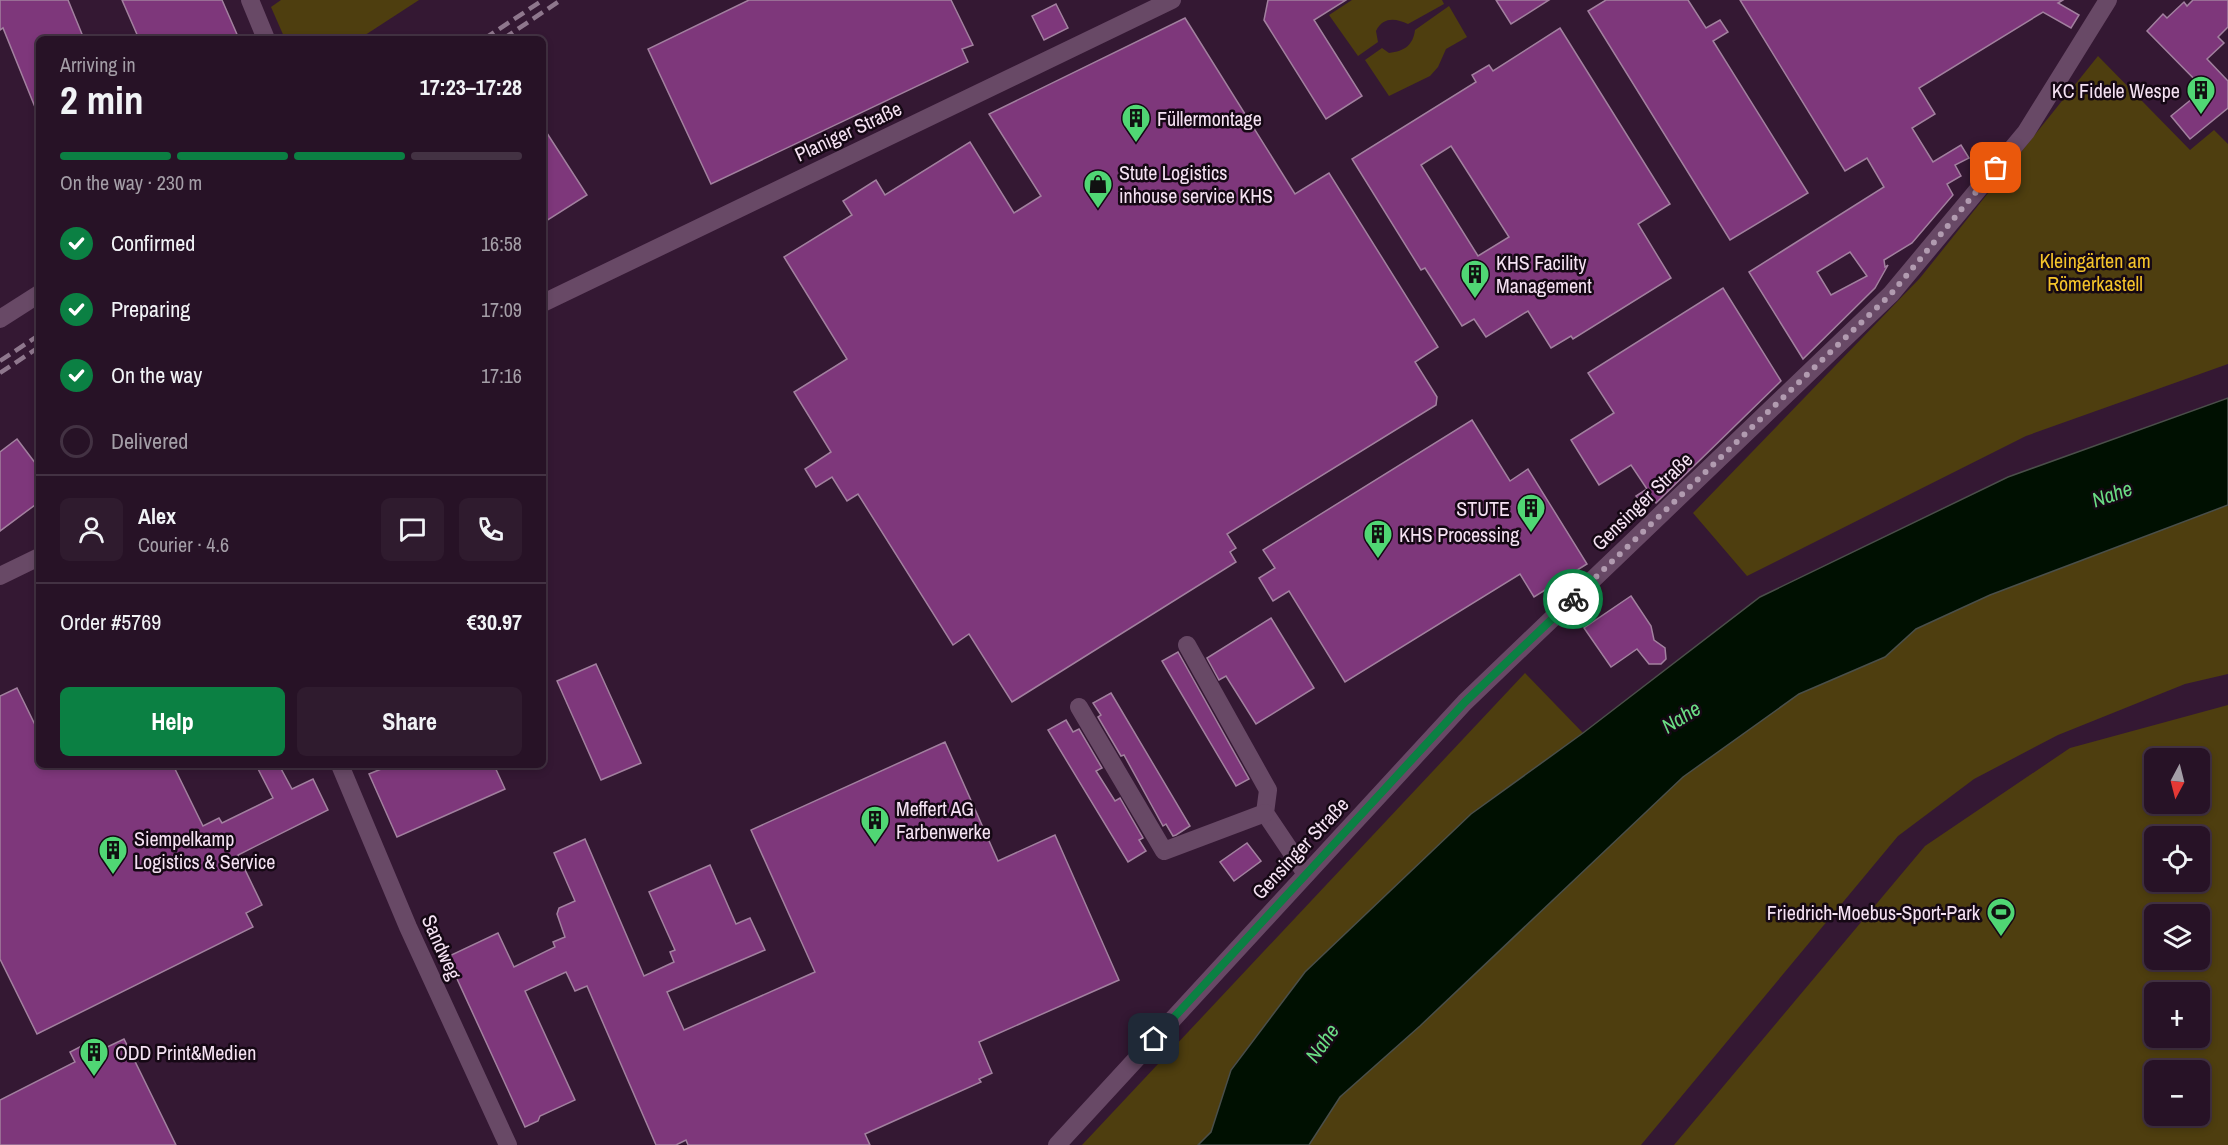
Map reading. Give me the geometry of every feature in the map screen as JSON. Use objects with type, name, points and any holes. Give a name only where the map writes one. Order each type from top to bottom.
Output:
[{"type":"street","points":[[250,0],[265,36]]},
{"type":"street","name":"Planiger Straße","points":[[546,302],[1172,0]]},
{"type":"street","name":"Gensinger Straße","points":[[1056,1145],[1465,702],[1891,294],[2026,132],[2108,0]]},
{"type":"street","points":[[0,319],[36,296]]},
{"type":"street","points":[[0,576],[36,558]]},
{"type":"street","points":[[1187,645],[1268,790],[1265,813],[1306,874]]},
{"type":"street","points":[[1079,707],[1164,851],[1265,813]]},
{"type":"street","name":"Sandweg","points":[[340,768],[408,927],[508,1145]]},
{"type":"green space","points":[[281,0],[419,0],[364,36],[284,36],[271,7]]},
{"type":"green space","points":[[1352,0],[1442,0],[1444,4],[1408,24],[1394,20],[1382,23],[1376,31],[1378,42],[1358,56],[1329,15]]},
{"type":"green space","points":[[1449,6],[1467,37],[1446,49],[1438,67],[1430,76],[1389,96],[1365,60],[1382,48],[1389,53],[1404,49],[1412,40],[1415,30]]},
{"type":"green space","name":"Kleingärten am Römerkastell","points":[[2098,56],[2190,150],[2214,130],[2228,144],[2228,364],[2026,436],[1747,576],[1693,513],[1920,278]]},
{"type":"green space","points":[[2228,505],[2228,674],[2185,684],[2058,735],[1974,779],[1898,836],[1641,1145],[1309,1145],[1340,1097],[1420,1026],[1683,777],[1799,694],[1885,657],[1916,629],[1990,595]]},
{"type":"green space","points":[[1525,673],[1583,733],[1471,814],[1305,972],[1231,1069],[1211,1132],[1198,1145],[1082,1145]]},
{"type":"green space","name":"Friedrich-Moebus-Sport-Park","points":[[2228,705],[2228,1145],[1674,1145],[1925,846],[2070,748]]},
{"type":"water","name":"Nahe","points":[[2228,398],[2228,505],[1990,595],[1916,629],[1885,657],[1799,694],[1683,777],[1420,1026],[1340,1097],[1309,1145],[1198,1145],[1211,1132],[1231,1070],[1305,972],[1471,814],[1583,733],[1760,597],[2008,477]]},
{"type":"building","points":[[0,0],[68,0],[83,36],[36,36],[36,110],[3,28],[0,30]]},
{"type":"building","points":[[122,0],[222,0],[238,36],[138,36]]},
{"type":"building","points":[[749,0],[951,0],[973,45],[962,49],[968,62],[711,184],[648,49]]},
{"type":"building","points":[[1268,0],[1346,0],[1314,20],[1362,96],[1326,119],[1264,20]]},
{"type":"building","points":[[1496,0],[1549,0],[1511,24]]},
{"type":"building","points":[[1606,0],[1688,0],[1706,28],[1720,20],[1728,32],[1713,41],[1808,193],[1730,240],[1588,11]]},
{"type":"building","points":[[1740,0],[2063,0],[2058,3],[2079,15],[2071,28],[2043,12],[1919,88],[1935,114],[1912,128],[1933,162],[1961,145],[1969,158],[1955,165],[1961,176],[1947,184],[1953,195],[1912,243],[1884,260],[1885,267],[1888,265],[1875,288],[1803,359],[1749,272],[1884,187],[1867,158],[1845,171]],"holes":[[[1850,252],[1867,276],[1831,295],[1817,272]]]},
{"type":"building","points":[[2193,0],[2228,0],[2228,27],[2218,37],[2224,43],[2207,59],[2228,81],[2228,108],[2190,139],[2171,116],[2204,89],[2147,31],[2163,14],[2167,18],[2184,2],[2187,6]]},
{"type":"building","points":[[1056,4],[1068,28],[1044,40],[1032,16]]},
{"type":"building","points":[[1185,18],[1295,194],[1329,173],[1438,347],[1415,362],[1437,397],[1436,405],[1227,534],[1236,548],[1230,552],[1236,562],[1012,702],[969,634],[953,645],[858,494],[847,501],[832,477],[816,487],[805,469],[831,452],[794,392],[847,359],[784,257],[852,215],[843,201],[876,180],[885,195],[970,142],[1014,213],[1041,196],[989,114]]},
{"type":"building","points":[[1560,28],[1670,204],[1638,224],[1671,278],[1573,339],[1571,336],[1551,348],[1528,311],[1486,337],[1474,319],[1462,326],[1425,268],[1421,270],[1352,159],[1476,82],[1472,75],[1489,65],[1493,71]],"holes":[[[1451,146],[1509,237],[1478,256],[1421,165]]]},
{"type":"building","points":[[546,132],[587,195],[546,221]]},
{"type":"building","points":[[1723,288],[1781,381],[1656,503],[1654,501],[1643,508],[1636,496],[1647,489],[1631,465],[1599,485],[1571,440],[1614,413],[1588,373]]},
{"type":"building","name":"KHS Processing","points":[[1472,420],[1510,481],[1528,469],[1587,564],[1534,597],[1520,574],[1345,682],[1289,591],[1273,601],[1259,578],[1275,568],[1263,550]]},
{"type":"building","points":[[17,439],[36,464],[36,504],[0,531],[0,452]]},
{"type":"building","points":[[1631,596],[1651,626],[1654,640],[1665,648],[1666,659],[1661,664],[1649,664],[1637,649],[1611,667],[1584,628]]},
{"type":"building","points":[[1271,618],[1314,688],[1256,724],[1226,676],[1219,680],[1207,658]]},
{"type":"building","points":[[1178,652],[1249,779],[1236,786],[1162,661]]},
{"type":"building","points":[[596,664],[641,763],[601,780],[557,681]]},
{"type":"building","name":"Siempelkamp Logistics & Service","points":[[17,688],[36,727],[36,768],[174,768],[203,826],[219,818],[222,823],[273,798],[258,768],[281,768],[292,789],[313,779],[328,810],[238,855],[262,905],[246,913],[253,927],[37,1034],[0,959],[0,696]]},
{"type":"building","points":[[1111,693],[1190,826],[1176,835],[1173,836],[1166,824],[1163,826],[1124,755],[1121,756],[1098,717],[1101,715],[1093,703]]},
{"type":"building","points":[[1066,720],[1073,732],[1079,729],[1102,768],[1096,771],[1115,801],[1120,798],[1143,838],[1139,840],[1146,851],[1128,862],[1048,730]]},
{"type":"building","points":[[945,742],[998,861],[1055,835],[1119,980],[979,1042],[992,1073],[979,1079],[981,1082],[865,1134],[870,1145],[688,1145],[686,1140],[676,1145],[656,1145],[587,986],[575,991],[566,972],[525,991],[575,1100],[540,1116],[538,1121],[525,1127],[447,957],[498,933],[514,967],[555,947],[553,942],[565,937],[557,914],[559,908],[575,901],[554,853],[585,839],[644,976],[674,962],[670,952],[675,950],[649,892],[710,865],[736,924],[750,918],[765,950],[667,992],[684,1030],[815,972],[751,830]]},
{"type":"building","points":[[384,768],[495,768],[505,789],[397,837],[369,774]]},
{"type":"building","points":[[1247,843],[1261,861],[1234,881],[1220,862]]},
{"type":"building","name":"ODD Print&Medien","points":[[95,1039],[101,1050],[124,1039],[176,1145],[0,1145],[0,1100],[75,1062],[70,1052]]},
{"type":"railway","points":[[489,36],[543,0]]},
{"type":"railway","points":[[507,36],[561,0]]},
{"type":"railway","points":[[0,361],[36,337]]},
{"type":"railway","points":[[0,373],[36,349]]},
{"type":"way so far","points":[[1573,599],[1891,294],[1996,168]]},
{"type":"place","name":"KC Fidele Wespe","points":[[2201,116]]},
{"type":"place","name":"Füllermontage","points":[[1136,144]]},
{"type":"place","name":"Stute Logistics inhouse service KHS","points":[[1098,210]]},
{"type":"place","name":"KHS Facility Management","points":[[1475,300]]},
{"type":"place","name":"STUTE","points":[[1531,534]]},
{"type":"place","name":"KHS Processing","points":[[1378,560]]},
{"type":"place","name":"Meffert AG Farbenwerke","points":[[875,846]]},
{"type":"place","name":"Siempelkamp Logistics & Service","points":[[113,876]]},
{"type":"place","name":"Friedrich-Moebus-Sport-Park","points":[[2001,938]]},
{"type":"place","name":"ODD Print&Medien","points":[[94,1078]]},
{"type":"route","points":[[1154,1039],[1465,702],[1573,599]]}]
